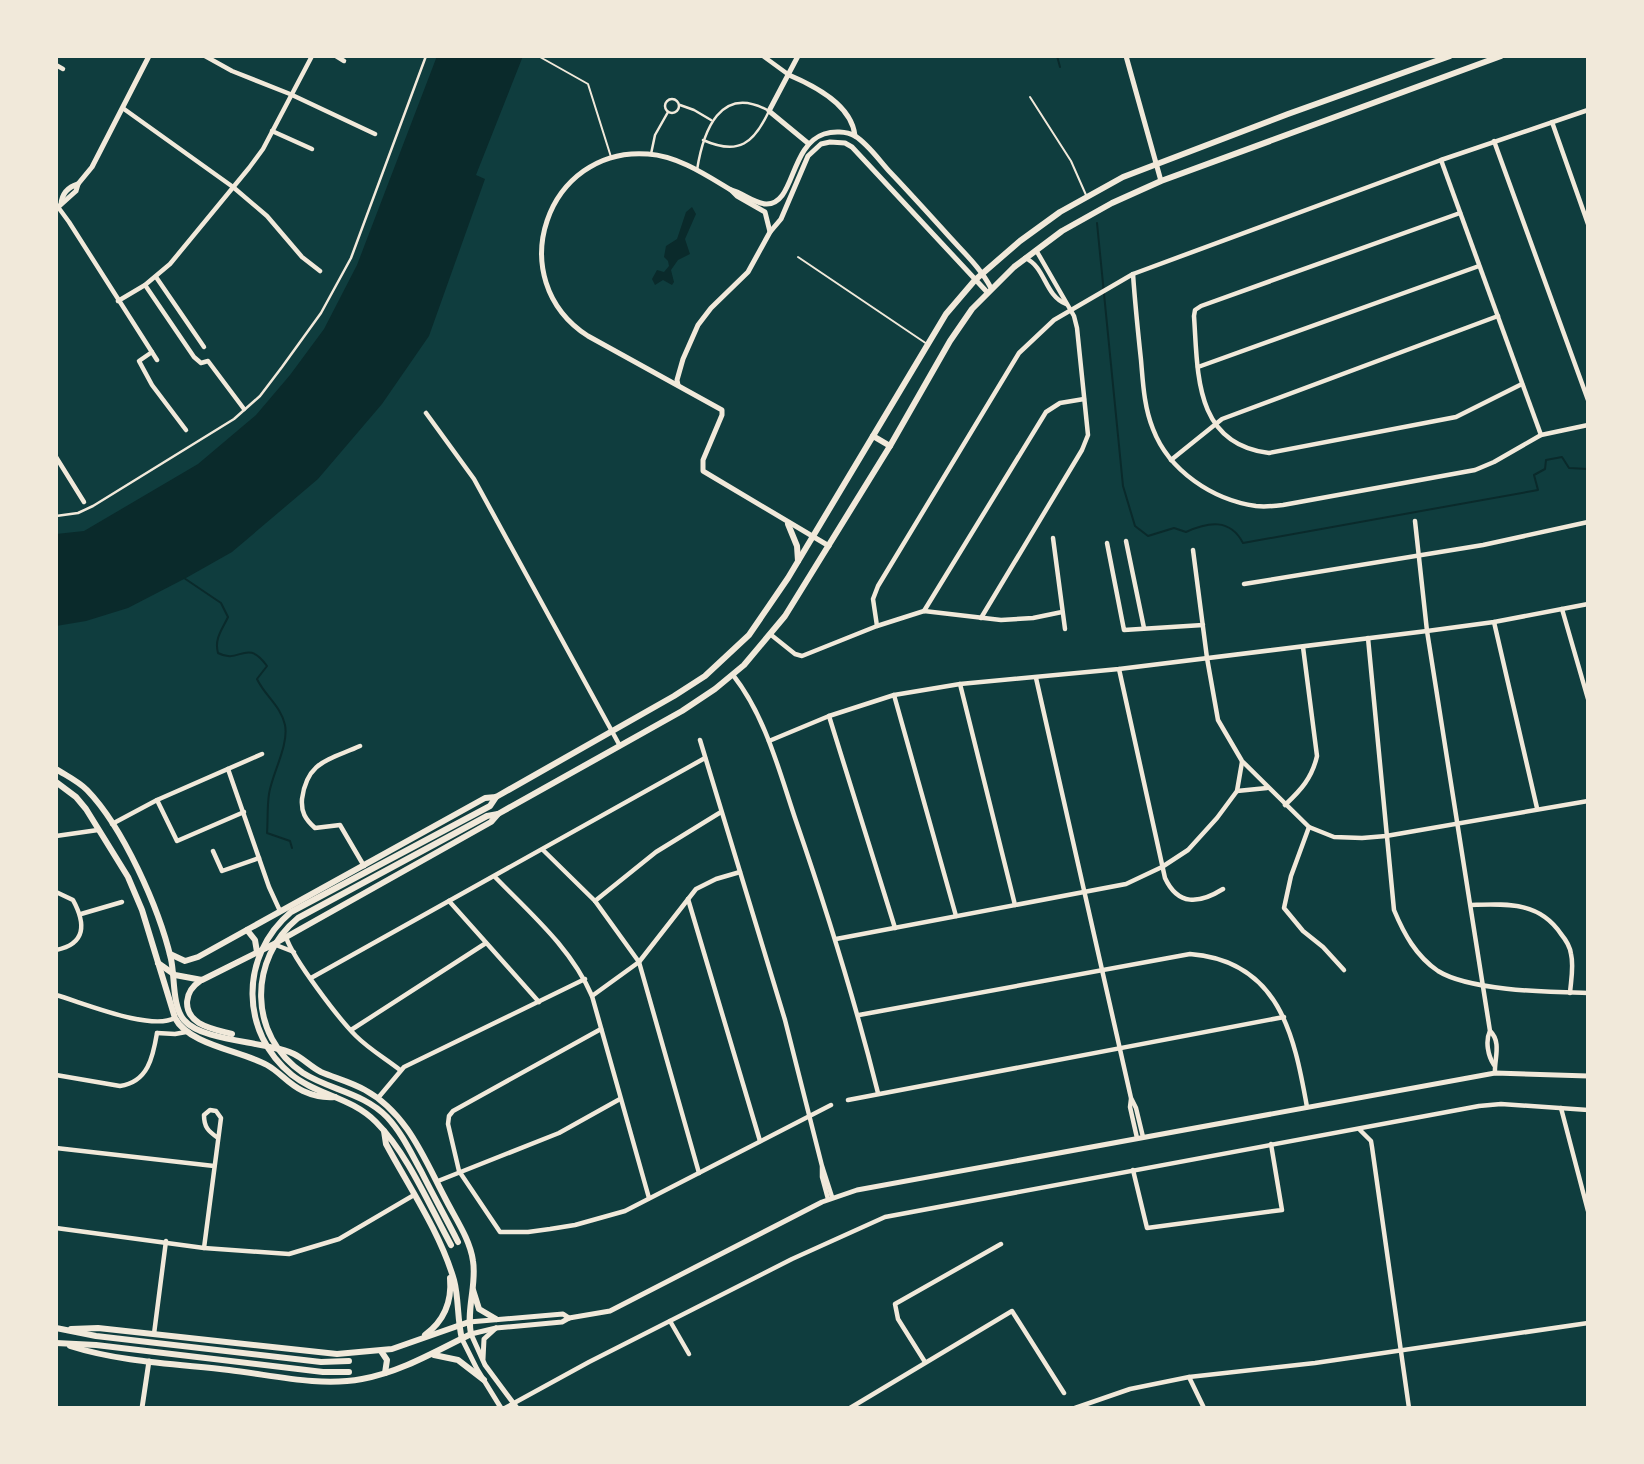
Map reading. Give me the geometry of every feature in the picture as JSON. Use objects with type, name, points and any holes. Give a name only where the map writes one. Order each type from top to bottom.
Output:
[{"type":"main road","points":[[170,954],[180,961],[192,960],[485,798],[496,797],[674,696],[727,658],[764,615],[946,314],[983,272],[1045,222],[1098,190],[1156,164],[1450,56]]},
{"type":"main road","points":[[56,1343],[95,1354],[327,1381],[356,1380],[397,1370],[471,1334],[469,1322],[474,1262],[466,1238],[410,1132],[394,1112],[359,1087],[316,1070],[291,1052],[200,1024],[188,1006],[191,987],[491,822],[498,814],[682,711],[733,675],[758,650],[785,616],[890,446],[957,330],[989,290],[1036,250],[1099,209],[1161,181],[1501,56]]},
{"type":"main road","points":[[977,266],[983,268],[999,254],[1006,252]]},
{"type":"main road","points":[[873,436],[890,446]]},
{"type":"main road","points":[[788,524],[797,546],[798,561]]},
{"type":"main road","points":[[56,769],[88,792],[111,824],[148,890],[170,954],[178,1008],[190,1025],[209,1034],[257,1043]]},
{"type":"main road","points":[[56,782],[76,797],[128,877],[142,910],[175,1018],[186,1032],[269,1066],[301,1091],[318,1097],[337,1097]]},
{"type":"main road","points":[[451,1245],[397,1147],[384,1131],[363,1111],[337,1097],[293,1065],[277,1047],[266,1027],[260,986],[265,964],[274,944],[288,926],[305,913],[485,813],[496,797]]},
{"type":"main road","points":[[485,813],[498,814]]},
{"type":"main road","points":[[339,880],[351,901]]},
{"type":"main road","points":[[247,930],[255,940],[257,953]]},
{"type":"main road","points":[[159,963],[175,975],[202,979]]},
{"type":"main road","points":[[330,1090],[367,1102],[392,1123],[404,1138],[458,1242]]},
{"type":"main road","points":[[384,1131],[386,1144],[447,1262],[457,1292],[462,1339]]},
{"type":"main road","points":[[414,1342],[433,1328],[447,1309],[451,1288],[447,1262]]},
{"type":"main road","points":[[472,1282],[478,1307],[483,1313],[496,1319]]},
{"type":"main road","points":[[56,1328],[98,1328],[326,1354],[391,1349],[469,1322]]},
{"type":"main road","points":[[71,1329],[96,1336],[321,1362],[349,1361]]},
{"type":"main road","points":[[70,1346],[96,1345],[323,1373],[349,1372]]},
{"type":"main road","points":[[391,1349],[390,1359],[397,1370]]},
{"type":"main road","points":[[381,1351],[387,1360],[385,1373]]},
{"type":"main road","points":[[428,1356],[440,1355],[456,1359],[484,1380]]},
{"type":"street","points":[[149,56],[92,167],[78,184],[76,191],[58,207],[157,360]]},
{"type":"street","points":[[205,56],[232,71],[290,94],[375,134]]},
{"type":"street","points":[[118,302],[156,277],[170,264],[263,149],[312,56]]},
{"type":"street","points":[[335,56],[344,61]]},
{"type":"street","points":[[56,516],[78,513],[93,506],[233,419],[260,397],[321,313],[351,258],[426,56]]},
{"type":"street","points":[[763,56],[844,110],[853,124],[855,136],[983,272],[989,290]]},
{"type":"street","points":[[704,140],[722,147],[743,145],[757,134],[798,56]]},
{"type":"street","points":[[1126,56],[1161,181]]},
{"type":"street","points":[[56,65],[63,69]]},
{"type":"street","points":[[668,112],[664,106],[667,100],[674,98],[679,105],[694,110],[711,121]]},
{"type":"street","points":[[697,170],[711,121],[723,110],[738,104],[769,110],[809,144]]},
{"type":"street","points":[[668,112],[676,112],[679,105]]},
{"type":"street","points":[[124,109],[233,187],[267,216],[302,257],[320,271]]},
{"type":"street","points":[[877,626],[873,599],[878,586],[1019,353],[1054,320],[1133,274],[1441,160],[1588,110]]},
{"type":"street","points":[[650,154],[655,135],[668,112]]},
{"type":"street","points":[[1552,122],[1588,224]]},
{"type":"street","points":[[272,131],[312,149]]},
{"type":"street","points":[[829,546],[703,471],[703,460],[722,410],[575,327],[557,307],[545,283],[540,248],[553,206],[563,191],[579,176],[612,158],[650,154],[675,160],[761,203],[778,201],[784,194],[797,160],[809,144],[821,135],[831,132],[855,136]]},
{"type":"street","points":[[678,385],[680,370],[698,325],[719,299],[745,276],[783,214],[808,156],[821,144],[845,143],[853,140],[855,136]]},
{"type":"street","points":[[1494,141],[1588,400]]},
{"type":"street","points":[[845,143],[905,202],[975,280],[989,290]]},
{"type":"street","points":[[1441,160],[1541,435]]},
{"type":"street","points":[[731,190],[765,212],[771,232]]},
{"type":"street","points":[[905,202],[912,195]]},
{"type":"street","points":[[778,201],[783,214]]},
{"type":"street","points":[[1460,213],[1195,310],[1203,401],[1215,425],[1240,446],[1255,452],[1283,452],[1315,443],[1456,417],[1522,384]]},
{"type":"street","points":[[933,233],[940,226]]},
{"type":"street","points":[[981,618],[1088,435],[1077,327],[1072,309],[1038,258],[1036,250]]},
{"type":"street","points":[[1025,258],[1033,263],[1056,300],[1067,304]]},
{"type":"street","points":[[1198,367],[1479,266]]},
{"type":"street","points":[[1133,274],[1147,409],[1153,429],[1171,460],[1189,477],[1208,490],[1233,500],[1258,506],[1283,505],[1475,470],[1541,435],[1588,425]]},
{"type":"street","points":[[156,277],[204,347]]},
{"type":"street","points":[[145,285],[194,357],[201,363],[208,361],[244,409]]},
{"type":"street","points":[[1171,460],[1222,419],[1497,316]]},
{"type":"street","points":[[152,352],[139,361],[186,430]]},
{"type":"street","points":[[661,376],[680,370]]},
{"type":"street","points":[[924,611],[1046,412],[1060,403],[1084,399]]},
{"type":"street","points":[[426,413],[474,479],[620,746]]},
{"type":"street","points":[[56,457],[84,502]]},
{"type":"street","points":[[1415,521],[1427,631],[1482,985],[1490,1031],[1495,1038],[1495,1073]]},
{"type":"street","points":[[1244,584],[1483,545],[1588,522]]},
{"type":"street","points":[[1053,538],[1065,629]]},
{"type":"street","points":[[1126,541],[1144,628]]},
{"type":"street","points":[[1107,543],[1125,631],[1203,625]]},
{"type":"street","points":[[1193,550],[1218,720],[1242,761],[1310,827],[1334,837],[1386,836],[1588,801]]},
{"type":"street","points":[[769,741],[829,716],[894,695],[960,684],[1036,678],[1427,631],[1494,622],[1588,604]]},
{"type":"street","points":[[1562,609],[1588,699]]},
{"type":"street","points":[[770,634],[795,654],[802,656],[877,626],[924,611],[1001,620],[1033,618],[1062,612]]},
{"type":"street","points":[[1494,622],[1537,808]]},
{"type":"street","points":[[1368,638],[1394,911],[1404,934],[1418,953],[1438,971],[1454,978],[1482,985],[1588,993]]},
{"type":"street","points":[[1285,805],[1305,786],[1313,772],[1317,756],[1303,647]]},
{"type":"street","points":[[1119,668],[1162,867],[1170,889],[1184,899],[1196,900],[1223,888]]},
{"type":"street","points":[[733,675],[755,707],[769,741],[836,939],[878,1093]]},
{"type":"street","points":[[1036,678],[1131,1098],[1136,1108],[1140,1138]]},
{"type":"street","points":[[960,684],[1015,905]]},
{"type":"street","points":[[894,695],[956,916]]},
{"type":"street","points":[[829,716],[895,928]]},
{"type":"street","points":[[700,740],[785,1020],[830,1198]]},
{"type":"street","points":[[360,746],[315,767],[304,783],[301,809],[315,828],[341,826],[364,866]]},
{"type":"street","points":[[111,824],[157,800],[262,754]]},
{"type":"street","points":[[311,978],[705,758]]},
{"type":"street","points":[[836,939],[1126,884],[1162,867],[1188,850],[1237,791],[1242,761]]},
{"type":"street","points":[[228,769],[280,911]]},
{"type":"street","points":[[1237,791],[1267,788]]},
{"type":"street","points":[[157,800],[177,841],[244,812]]},
{"type":"street","points":[[595,901],[656,852],[721,812]]},
{"type":"street","points":[[1310,827],[1291,876],[1284,908],[1303,931],[1323,947],[1344,971]]},
{"type":"street","points":[[56,836],[99,829]]},
{"type":"street","points":[[544,850],[595,901],[639,962],[699,1173]]},
{"type":"street","points":[[213,851],[222,871],[259,858]]},
{"type":"street","points":[[592,996],[639,962],[696,889],[705,883],[740,872]]},
{"type":"street","points":[[495,877],[568,953],[585,979],[649,1198]]},
{"type":"street","points":[[56,892],[73,901],[80,914],[81,931],[71,945],[56,950]]},
{"type":"street","points":[[688,899],[760,1142]]},
{"type":"street","points":[[449,901],[539,1002]]},
{"type":"street","points":[[80,914],[122,902]]},
{"type":"street","points":[[1471,905],[1530,908],[1547,917],[1567,942],[1572,955],[1570,993]]},
{"type":"street","points":[[286,937],[311,978],[351,1030],[400,1070]]},
{"type":"street","points":[[351,1030],[486,943]]},
{"type":"street","points":[[272,944],[294,953]]},
{"type":"street","points":[[859,1016],[1190,954],[1206,955],[1232,963],[1250,974],[1270,994],[1284,1017],[1294,1042],[1307,1107]]},
{"type":"street","points":[[377,1098],[400,1070],[585,979]]},
{"type":"street","points":[[56,995],[150,1023],[175,1018]]},
{"type":"street","points":[[848,1100],[1284,1017]]},
{"type":"street","points":[[150,1023],[158,1033],[186,1032]]},
{"type":"street","points":[[601,1029],[453,1111],[449,1116],[448,1124],[459,1171],[496,1228],[506,1233],[586,1222],[625,1211],[831,1105]]},
{"type":"street","points":[[56,1076],[120,1086],[130,1084],[144,1075],[158,1033]]},
{"type":"street","points":[[515,1406],[484,1363],[471,1334],[496,1328],[562,1322],[569,1318],[610,1311],[830,1198],[863,1188],[1495,1073],[1588,1076]]},
{"type":"street","points":[[438,1181],[559,1133],[620,1099]]},
{"type":"street","points":[[462,1339],[503,1408],[515,1406],[670,1321],[792,1259],[885,1217],[1479,1106],[1501,1104],[1588,1110]]},
{"type":"street","points":[[1561,1108],[1588,1211]]},
{"type":"street","points":[[204,1248],[218,1138],[220,1115],[210,1110],[204,1115],[204,1123],[208,1131],[218,1138]]},
{"type":"street","points":[[1360,1129],[1371,1141],[1409,1408]]},
{"type":"street","points":[[1133,1170],[1147,1228],[1282,1210],[1271,1144]]},
{"type":"street","points":[[56,1149],[214,1166]]},
{"type":"street","points":[[56,1228],[204,1248],[289,1254],[340,1239],[414,1195]]},
{"type":"street","points":[[154,1335],[166,1241]]},
{"type":"street","points":[[925,1362],[898,1319],[895,1304],[1002,1244]]},
{"type":"street","points":[[850,1408],[1012,1311],[1064,1393]]},
{"type":"street","points":[[469,1322],[563,1314],[569,1318]]},
{"type":"street","points":[[670,1321],[689,1354]]},
{"type":"street","points":[[1075,1408],[1130,1389],[1189,1377],[1315,1363],[1588,1323]]},
{"type":"street","points":[[484,1363],[483,1341],[486,1335],[496,1328]]},
{"type":"street","points":[[142,1408],[149,1361]]},
{"type":"street","points":[[1189,1377],[1204,1408]]},
{"type":"lane","points":[[540,57],[588,84],[612,158]]},
{"type":"lane","points":[[1030,97],[1071,161],[1087,196]]},
{"type":"lane","points":[[799,257],[928,345]]},
{"type":"water","points":[[437,56],[523,56],[476,175],[485,179],[429,336],[382,404],[318,479],[232,552],[128,608],[86,621],[56,626],[56,534],[84,531],[198,464],[256,415],[324,329],[357,265]]},
{"type":"water","points":[[692,207],[696,214],[685,239],[690,254],[678,260],[671,270],[674,282],[672,285],[663,280],[655,285],[652,279],[657,270],[664,272],[669,266],[664,257],[666,246],[677,239],[686,212]]},
{"type":"waterway","points":[[1057,56],[1060,67]]},
{"type":"waterway","points":[[1097,223],[1123,486],[1135,526],[1148,536],[1174,528],[1186,532],[1218,524],[1232,529],[1243,543],[1538,490],[1534,475],[1545,469],[1546,460],[1562,457],[1569,468],[1588,469]]},
{"type":"waterway","points":[[184,578],[221,603],[228,617],[218,639],[218,653],[226,656],[254,653],[267,666],[257,679],[280,712],[286,733],[269,794],[267,833],[290,841],[292,848]]}]
